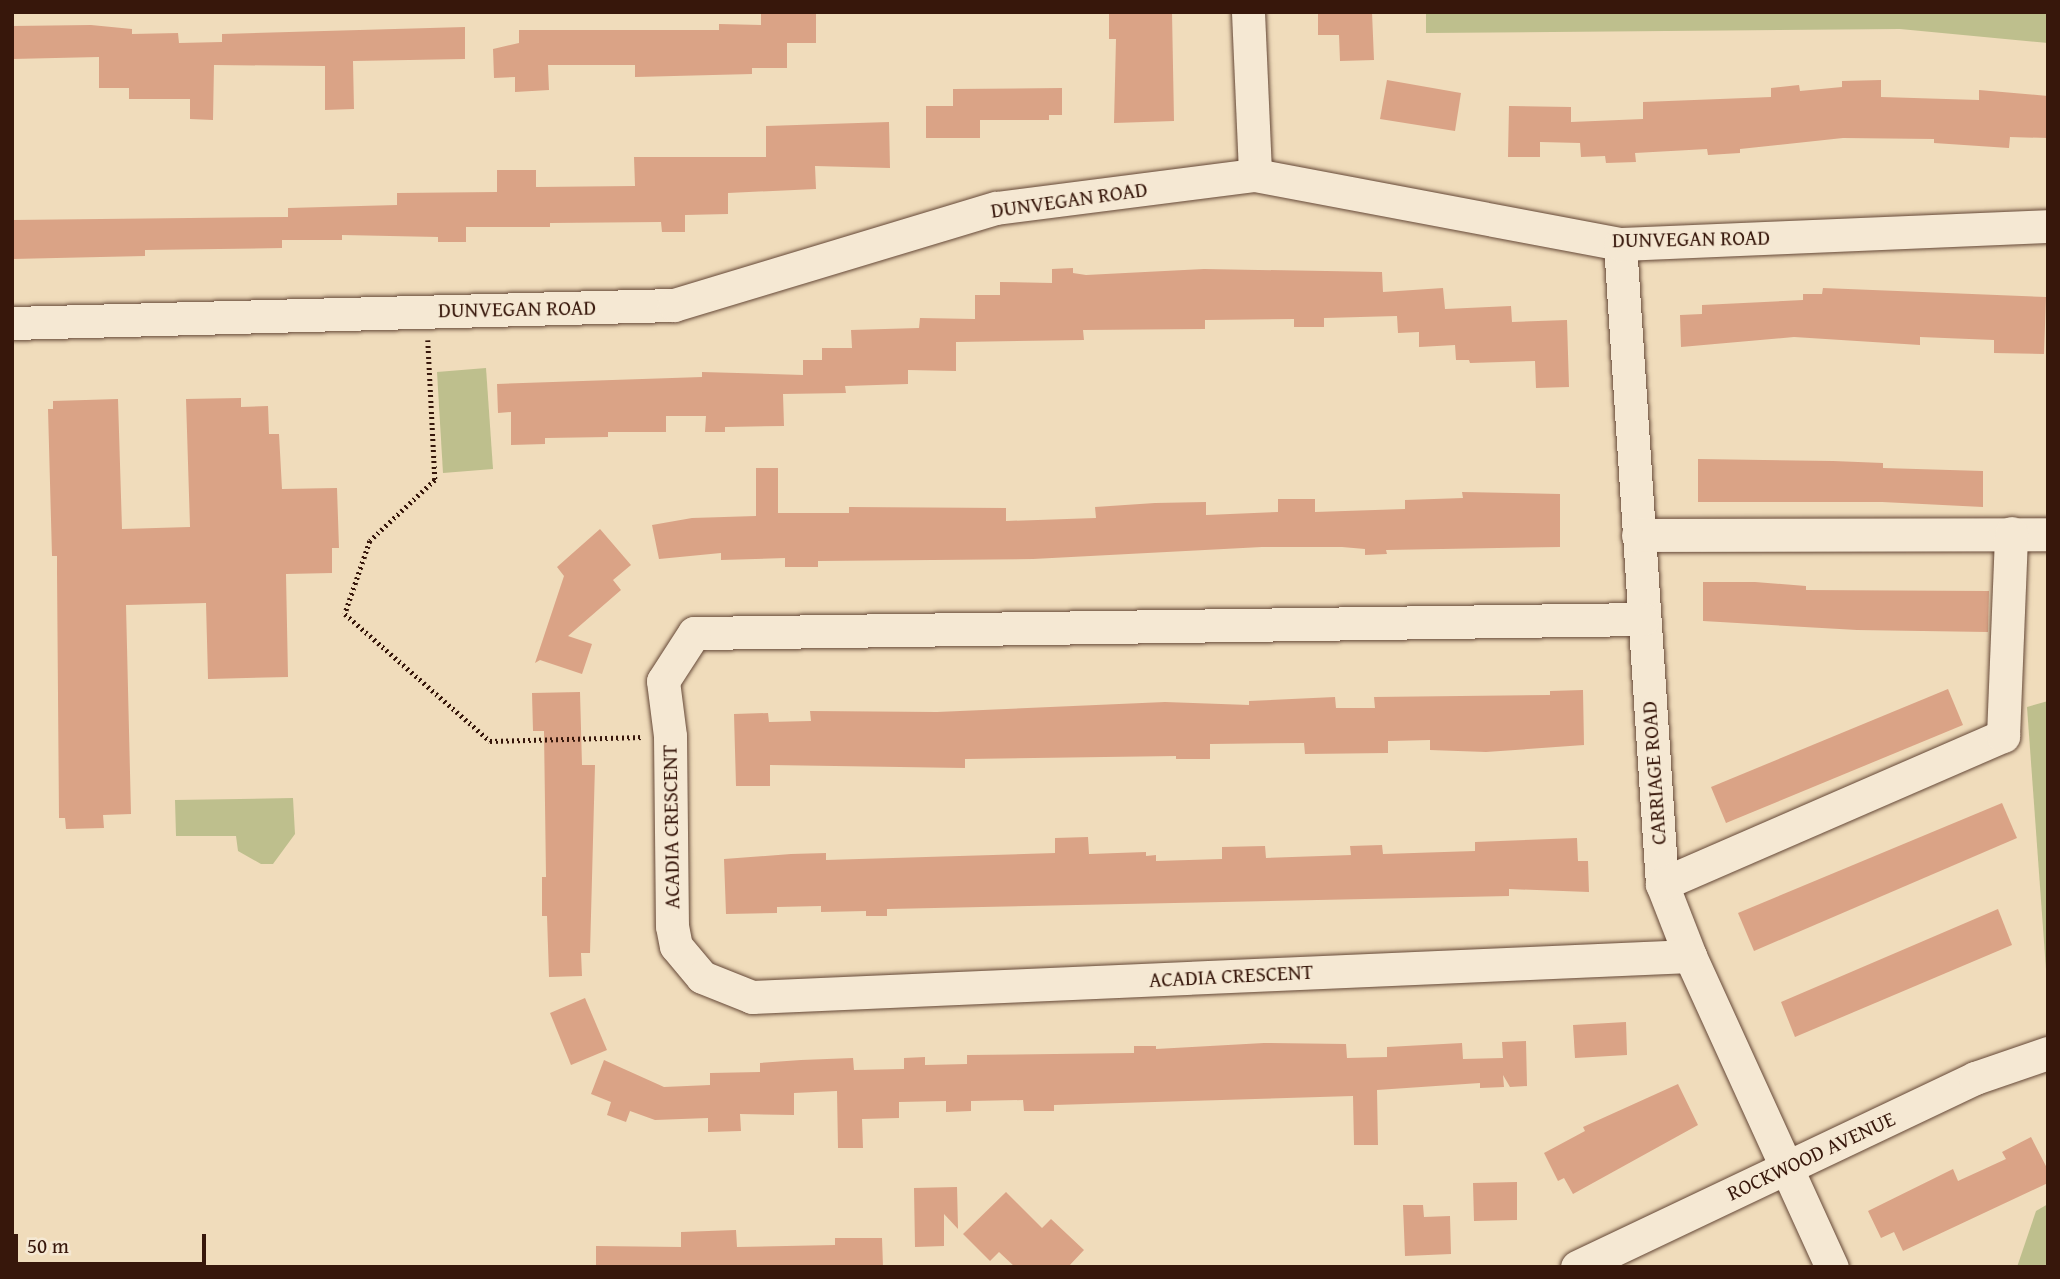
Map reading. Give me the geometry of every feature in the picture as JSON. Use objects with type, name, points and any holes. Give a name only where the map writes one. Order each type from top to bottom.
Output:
[{"type":"street","points":[[1248,12],[1255,175]]},
{"type":"street","name":"DUNVEGAN ROAD","points":[[12,323],[674,305],[996,208],[1255,175],[1620,244],[2048,226]]},
{"type":"street","name":"CARRIAGE ROAD","points":[[1620,244],[1662,884],[1690,956],[1790,1166],[1832,1267]]},
{"type":"street","points":[[1662,884],[2003,736],[2011,533]]},
{"type":"street","points":[[1638,535],[2048,534]]},
{"type":"street","name":"ACADIA CRESCENT","points":[[1643,619],[694,633],[663,681],[670,736],[676,946],[702,977],[751,997],[1690,956]]},
{"type":"street","name":"ROCKWOOD AVENUE","points":[[1577,1267],[1975,1078],[2048,1053]]},
{"type":"path","points":[[426,312],[435,480],[370,541],[345,614],[491,741],[670,736]]},
{"type":"green space","points":[[1426,12],[2048,12],[2048,43],[1900,29],[1426,33]]},
{"type":"green space","points":[[486,368],[493,469],[443,473],[437,372]]},
{"type":"green space","points":[[2048,701],[2048,997],[2027,707]]},
{"type":"green space","points":[[293,798],[295,834],[273,864],[261,864],[238,851],[236,836],[176,836],[175,800]]},
{"type":"green space","points":[[2048,1204],[2048,1267],[2017,1267],[2036,1211]]},
{"type":"building","points":[[761,12],[816,12],[816,43],[787,43],[787,68],[752,68],[752,74],[635,77],[635,65],[548,65],[549,90],[515,92],[515,77],[494,78],[493,49],[519,43],[519,30],[719,30],[719,24],[761,25]]},
{"type":"building","points":[[1109,12],[1172,12],[1174,121],[1114,123],[1116,39],[1109,39]]},
{"type":"building","points":[[1318,12],[1372,12],[1374,60],[1340,61],[1339,35],[1318,35]]},
{"type":"building","points":[[91,25],[132,29],[132,34],[178,33],[179,43],[222,42],[222,34],[465,27],[465,59],[353,61],[354,109],[325,110],[325,66],[214,65],[213,120],[190,119],[190,99],[129,99],[129,88],[99,88],[99,57],[12,59],[12,26]]},
{"type":"building","points":[[1387,80],[1461,93],[1455,131],[1380,119]]},
{"type":"building","points":[[1881,80],[1881,97],[1979,100],[1979,90],[2048,96],[2048,138],[2010,137],[2009,148],[1934,143],[1934,139],[1843,138],[1740,149],[1740,153],[1708,155],[1707,149],[1635,153],[1636,162],[1606,163],[1605,156],[1581,157],[1580,143],[1540,142],[1540,157],[1508,157],[1509,106],[1571,107],[1571,122],[1643,119],[1643,102],[1771,97],[1771,88],[1799,85],[1800,91],[1842,87],[1842,81]]},
{"type":"building","points":[[1062,88],[1062,115],[1049,115],[1049,120],[980,120],[980,138],[926,138],[926,106],[953,106],[953,89]]},
{"type":"building","points":[[889,122],[890,168],[815,166],[816,189],[728,193],[728,214],[685,215],[685,232],[662,232],[661,222],[550,223],[550,227],[466,227],[466,242],[438,242],[438,237],[342,235],[342,240],[282,240],[282,248],[145,250],[145,256],[12,259],[12,220],[288,217],[288,208],[397,205],[397,193],[497,192],[497,170],[536,170],[536,187],[635,186],[634,157],[766,157],[766,126]]},
{"type":"building","points":[[1073,268],[1073,273],[1086,275],[1204,269],[1382,272],[1383,292],[1443,288],[1445,309],[1511,306],[1512,322],[1567,320],[1569,387],[1536,388],[1535,361],[1470,363],[1469,360],[1456,360],[1455,345],[1419,347],[1419,332],[1398,333],[1397,316],[1324,318],[1324,327],[1294,327],[1294,319],[1205,320],[1205,329],[1083,330],[1084,340],[956,342],[956,371],[908,370],[908,384],[845,386],[846,393],[783,394],[784,426],[725,427],[725,432],[705,432],[706,416],[666,416],[666,432],[608,432],[608,437],[545,438],[545,444],[511,445],[511,412],[498,413],[497,384],[702,377],[702,372],[803,375],[803,360],[822,360],[822,348],[852,348],[851,330],[919,328],[920,318],[975,319],[975,295],[1000,295],[1000,282],[1052,283],[1052,269]]},
{"type":"building","points":[[1823,288],[2046,297],[2044,354],[1994,353],[1994,340],[1920,337],[1920,345],[1794,337],[1681,347],[1680,315],[1702,314],[1702,305],[1803,300],[1803,294],[1822,294]]},
{"type":"building","points":[[241,398],[241,407],[268,406],[269,434],[279,434],[282,489],[337,488],[339,548],[332,548],[332,573],[286,574],[288,677],[208,679],[206,603],[126,605],[131,814],[103,815],[104,828],[66,829],[65,818],[59,818],[57,556],[52,556],[48,409],[53,409],[53,401],[118,399],[122,529],[190,527],[186,399]]},
{"type":"building","points":[[1698,459],[1883,463],[1883,468],[1983,471],[1983,507],[1882,502],[1698,502]]},
{"type":"building","points":[[756,468],[778,468],[778,513],[849,513],[849,507],[1006,508],[1006,521],[1096,518],[1095,507],[1155,503],[1206,502],[1206,515],[1278,512],[1278,499],[1315,499],[1315,512],[1405,509],[1405,500],[1463,498],[1462,492],[1560,494],[1560,547],[1386,550],[1387,554],[1365,555],[1365,549],[1342,547],[1262,547],[1033,559],[818,561],[818,567],[785,567],[785,558],[721,560],[721,553],[659,559],[652,525],[692,518],[756,516]]},
{"type":"building","points":[[600,529],[631,565],[613,580],[621,590],[568,636],[592,644],[582,674],[540,660],[535,663],[564,576],[557,567]]},
{"type":"building","points":[[1703,582],[1755,582],[1806,586],[1806,590],[1989,591],[1988,632],[1857,630],[1703,621]]},
{"type":"building","points":[[1948,689],[1963,725],[1726,823],[1711,787]]},
{"type":"building","points":[[1583,690],[1584,745],[1486,752],[1430,750],[1430,740],[1388,741],[1388,753],[1305,754],[1304,743],[1210,744],[1210,759],[1176,759],[1176,756],[965,759],[965,768],[770,765],[770,786],[736,786],[734,714],[768,713],[769,722],[811,721],[810,711],[937,712],[1165,702],[1249,705],[1249,701],[1335,697],[1336,708],[1375,708],[1374,697],[1550,695],[1550,691]]},
{"type":"building","points":[[580,692],[582,765],[595,765],[590,953],[581,953],[582,976],[549,977],[547,916],[542,916],[542,877],[546,877],[544,731],[533,731],[532,693]]},
{"type":"building","points":[[2002,803],[2017,838],[1754,951],[1738,913]]},
{"type":"building","points":[[1088,837],[1089,854],[1146,852],[1146,856],[1156,855],[1156,861],[1222,859],[1222,847],[1265,846],[1266,858],[1351,855],[1350,846],[1382,845],[1383,854],[1475,851],[1475,842],[1577,838],[1578,861],[1588,861],[1589,892],[1509,889],[1509,896],[887,909],[887,916],[866,916],[866,911],[821,912],[821,906],[777,907],[777,913],[726,914],[724,859],[826,853],[826,860],[1055,853],[1055,838]]},
{"type":"building","points":[[1998,909],[2012,945],[1795,1037],[1781,1002]]},
{"type":"building","points":[[585,998],[607,1050],[571,1065],[550,1013]]},
{"type":"building","points":[[1626,1022],[1627,1055],[1575,1058],[1573,1025]]},
{"type":"building","points":[[1526,1041],[1527,1086],[1510,1087],[1503,1075],[1504,1087],[1480,1088],[1480,1083],[1377,1090],[1378,1145],[1354,1145],[1353,1096],[1054,1105],[1054,1111],[1024,1111],[1023,1100],[971,1101],[971,1111],[946,1112],[946,1101],[899,1102],[899,1118],[862,1119],[863,1148],[838,1148],[837,1091],[794,1093],[794,1115],[740,1114],[741,1131],[708,1132],[708,1118],[655,1120],[630,1111],[626,1122],[607,1115],[611,1102],[591,1094],[604,1060],[664,1087],[710,1085],[710,1073],[760,1072],[760,1063],[801,1060],[853,1058],[854,1070],[904,1069],[904,1058],[925,1057],[925,1065],[967,1064],[967,1055],[1134,1053],[1134,1046],[1156,1046],[1156,1049],[1264,1043],[1346,1044],[1347,1058],[1387,1057],[1387,1047],[1462,1043],[1463,1059],[1503,1058],[1502,1042]]},
{"type":"building","points":[[1678,1084],[1698,1125],[1573,1194],[1564,1178],[1558,1181],[1544,1153],[1585,1131],[1583,1127]]},
{"type":"building","points":[[2031,1137],[2048,1170],[2048,1183],[1903,1251],[1894,1232],[1881,1238],[1868,1211],[1953,1169],[1958,1181],[2006,1159],[2002,1152]]},
{"type":"building","points":[[1517,1182],[1517,1220],[1474,1221],[1473,1183]]},
{"type":"building","points":[[957,1187],[958,1229],[944,1214],[944,1246],[915,1247],[914,1188]]},
{"type":"building","points":[[1006,1192],[1042,1228],[1051,1219],[1084,1250],[1068,1267],[1015,1267],[999,1252],[990,1261],[963,1234]]},
{"type":"building","points":[[1403,1205],[1423,1205],[1424,1217],[1450,1216],[1451,1254],[1405,1256]]},
{"type":"building","points":[[736,1230],[737,1247],[835,1245],[835,1238],[882,1238],[883,1267],[596,1267],[596,1246],[681,1247],[681,1232]]}]
